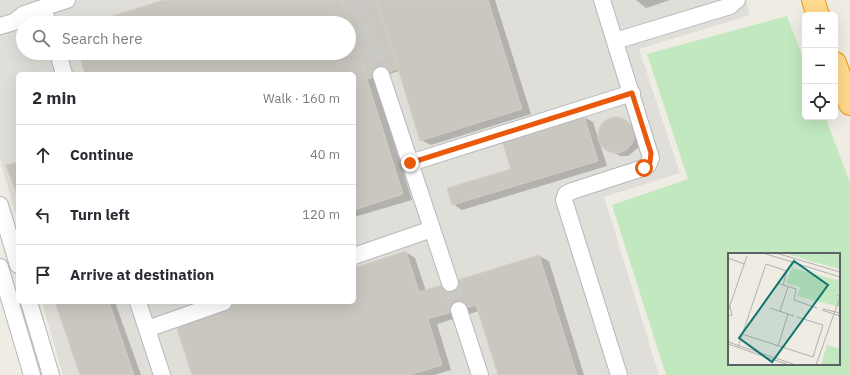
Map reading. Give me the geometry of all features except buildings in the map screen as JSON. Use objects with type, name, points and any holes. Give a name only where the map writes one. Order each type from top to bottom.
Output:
[{"type":"highway","points":[[813,0],[817,12]]},
{"type":"highway","points":[[838,71],[850,104]]},
{"type":"street","points":[[22,16],[67,0]]},
{"type":"street","points":[[602,0],[652,158],[648,165],[566,194],[564,200],[619,375]]},
{"type":"street","points":[[615,41],[730,6],[737,0]]},
{"type":"street","points":[[43,8],[46,16]]},
{"type":"street","points":[[0,26],[16,20]]},
{"type":"street","points":[[60,60],[63,72]]},
{"type":"street","points":[[381,75],[450,283]]},
{"type":"street","points":[[410,163],[632,93]]},
{"type":"street","points":[[0,205],[16,258]]},
{"type":"street","points":[[356,255],[432,229]]},
{"type":"street","points":[[0,267],[32,375]]},
{"type":"street","points":[[30,304],[51,375]]},
{"type":"street","points":[[139,304],[162,375]]},
{"type":"street","points":[[147,329],[218,304]]},
{"type":"street","points":[[458,310],[480,375]]},
{"type":"shaded area","points":[[3,0],[746,0],[750,15],[639,49],[680,173],[604,197],[659,375],[63,375],[43,304],[356,304],[356,72],[16,72],[16,214],[0,160],[0,1]]},
{"type":"green space","points":[[787,16],[802,55],[802,120],[826,120],[850,182],[850,375],[666,375],[612,205],[688,179],[647,54]]},
{"type":"tunnel","points":[[357,0],[381,75]]},
{"type":"tunnel","points":[[450,283],[459,310]]},
{"type":"route","points":[[410,163],[632,93],[652,158],[648,165],[644,168]]}]
